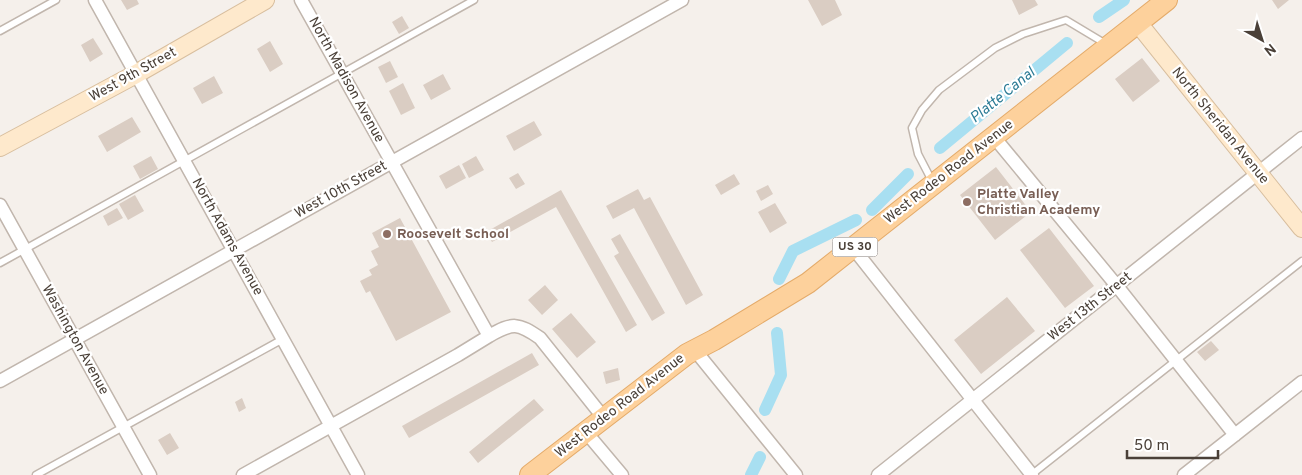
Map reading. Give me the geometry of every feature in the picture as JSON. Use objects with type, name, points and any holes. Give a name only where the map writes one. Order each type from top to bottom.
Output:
[{"type":"main road","name":"West Rodeo Road Avenue","points":[[530,475],[603,417],[694,349],[808,283],[1167,0]]},
{"type":"street","name":"North Adams Avenue","points":[[95,0],[358,475]]},
{"type":"street","name":"West 9th Street","points":[[0,147],[136,74],[265,0]]},
{"type":"street","name":"North Madison Avenue","points":[[301,0],[489,336]]},
{"type":"street","name":"West 10th Street","points":[[0,381],[682,0]]},
{"type":"street","name":"North Sheridan Avenue","points":[[1138,23],[1302,228]]},
{"type":"street","points":[[994,137],[1177,360],[1235,435]]},
{"type":"street","name":"West 13th Street","points":[[878,475],[1302,138]]},
{"type":"street","name":"Washington Avenue","points":[[0,205],[150,475]]},
{"type":"street","points":[[854,248],[1032,475]]},
{"type":"street","points":[[243,475],[489,336],[515,325],[527,328],[540,338],[603,417]]},
{"type":"street","points":[[694,349],[796,475]]},
{"type":"street","points":[[1184,475],[1302,382]]},
{"type":"street","points":[[585,431],[622,475]]},
{"type":"lane","points":[[0,31],[56,0]]},
{"type":"lane","points":[[0,263],[474,0]]},
{"type":"lane","points":[[934,185],[918,154],[912,128],[922,110],[939,90],[994,48],[1024,34],[1066,20],[1109,46]]},
{"type":"lane","points":[[1032,475],[1302,261]]},
{"type":"lane","points":[[36,475],[283,339]]},
{"type":"building","points":[[121,0],[137,0],[139,4],[127,10]]},
{"type":"building","points":[[808,0],[835,0],[842,15],[822,26]]},
{"type":"building","points":[[1012,0],[1035,0],[1038,5],[1019,15]]},
{"type":"building","points":[[1272,0],[1289,0],[1278,9]]},
{"type":"building","points":[[402,16],[409,28],[399,34],[392,22]]},
{"type":"building","points":[[93,38],[103,54],[90,62],[81,45]]},
{"type":"building","points":[[270,41],[283,64],[270,72],[257,49]]},
{"type":"building","points":[[1142,58],[1160,81],[1133,102],[1115,79]]},
{"type":"building","points":[[390,61],[398,77],[386,83],[378,67]]},
{"type":"building","points":[[443,74],[451,89],[431,100],[423,85]]},
{"type":"building","points":[[214,76],[223,93],[202,104],[193,88]]},
{"type":"building","points":[[403,83],[415,108],[401,115],[389,91]]},
{"type":"building","points":[[132,117],[141,132],[107,152],[98,136]]},
{"type":"building","points":[[534,121],[542,135],[514,151],[506,136]]},
{"type":"building","points":[[151,156],[158,169],[140,179],[133,166]]},
{"type":"building","points":[[476,156],[484,170],[469,178],[462,164]]},
{"type":"building","points":[[459,165],[466,178],[446,189],[439,176]]},
{"type":"building","points":[[996,167],[1031,212],[995,240],[960,195]]},
{"type":"building","points":[[518,173],[525,184],[516,189],[509,178]]},
{"type":"building","points":[[734,174],[740,184],[721,195],[715,185]]},
{"type":"building","points":[[768,185],[773,194],[761,201],[756,191]]},
{"type":"building","points":[[638,189],[644,200],[650,197],[703,295],[686,305],[634,208],[613,219],[606,206]]},
{"type":"building","points":[[561,190],[637,325],[626,332],[556,207],[492,242],[486,232]]},
{"type":"building","points":[[135,195],[144,211],[128,220],[119,204]]},
{"type":"building","points":[[775,203],[787,223],[770,233],[758,212]]},
{"type":"building","points":[[117,208],[123,218],[108,226],[103,216]]},
{"type":"building","points":[[400,218],[451,312],[396,341],[370,291],[366,293],[360,281],[372,275],[369,270],[378,265],[371,251],[379,247],[372,233]]},
{"type":"building","points":[[1049,228],[1094,286],[1065,308],[1020,250]]},
{"type":"building","points":[[620,234],[665,313],[652,321],[614,256],[619,253],[611,239]]},
{"type":"building","points":[[545,285],[558,300],[542,315],[528,300]]},
{"type":"building","points":[[1007,297],[1035,331],[981,374],[954,340]]},
{"type":"building","points":[[571,313],[596,342],[577,358],[552,329]]},
{"type":"building","points":[[1211,341],[1219,350],[1205,361],[1197,352]]},
{"type":"building","points":[[532,353],[539,365],[409,438],[402,426]]},
{"type":"building","points":[[618,368],[620,380],[606,384],[603,372]]},
{"type":"building","points":[[242,398],[246,408],[239,412],[235,402]]},
{"type":"building","points":[[534,399],[544,410],[478,463],[469,452]]},
{"type":"building","points":[[170,433],[179,448],[167,455],[158,440]]},
{"type":"waterway","points":[[1099,17],[1124,0]]},
{"type":"waterway","name":"Platte Canal","points":[[940,148],[1067,43]]},
{"type":"waterway","points":[[872,210],[908,174]]},
{"type":"waterway","name":"Platte Canal","points":[[779,279],[793,251],[856,220]]},
{"type":"waterway","name":"Platte Canal","points":[[765,410],[781,375],[777,333]]},
{"type":"waterway","name":"Platte Canal","points":[[751,475],[760,457]]},
{"type":"place","name":"Platte Valley Christian Academy","points":[[967,202]]},
{"type":"place","name":"Roosevelt School","points":[[387,234]]}]
